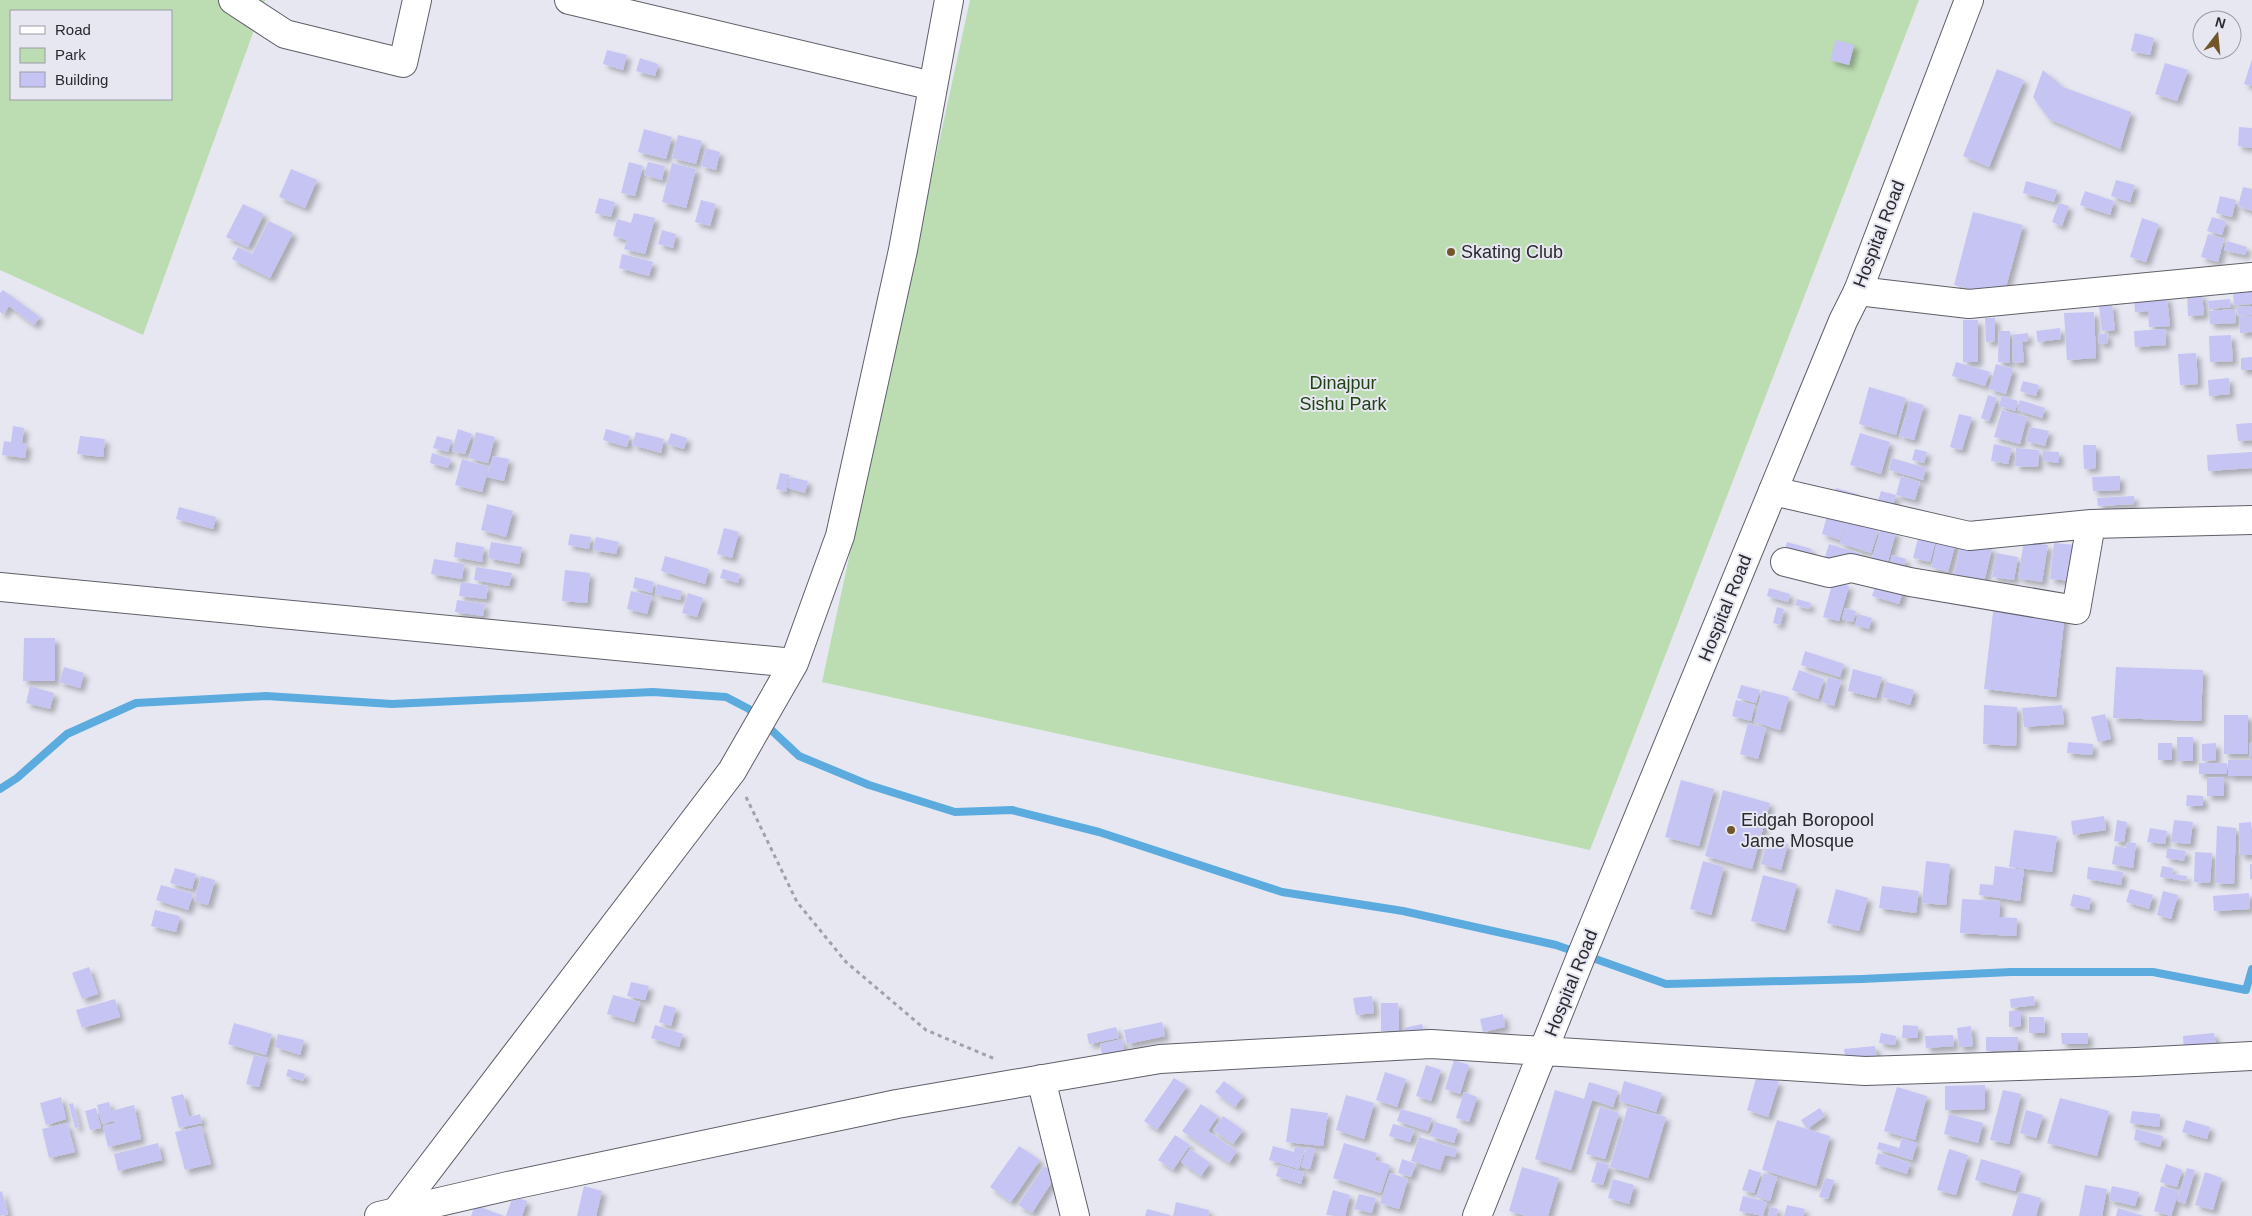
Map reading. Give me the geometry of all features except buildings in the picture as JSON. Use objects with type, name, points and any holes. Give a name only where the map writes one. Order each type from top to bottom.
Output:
[{"type":"street","points":[[233,0],[285,34],[402,63],[417,0]]},
{"type":"street","points":[[568,0],[933,86]]},
{"type":"street","points":[[387,1214],[732,771],[788,673],[840,536],[903,250],[949,0]]},
{"type":"street","name":"Hospital Road","points":[[1477,1216],[1601,908],[1843,322],[1858,291],[1969,0]]},
{"type":"street","points":[[1858,291],[1969,304],[2252,277]]},
{"type":"street","points":[[1773,492],[1969,536],[2091,524],[2252,520]]},
{"type":"street","points":[[1785,562],[1829,573],[1851,568],[1910,582],[2076,610],[2091,524]]},
{"type":"street","points":[[0,587],[788,673]]},
{"type":"street","points":[[387,1214],[518,1184],[888,1106],[1160,1059],[1431,1044],[1865,1072],[2252,1056]]},
{"type":"street","points":[[1042,1079],[1073,1215]]},
{"type":"path","points":[[732,771],[797,902],[846,962],[926,1030],[997,1060]]},
{"type":"green space","points":[[0,0],[265,0],[143,335],[0,270]]},
{"type":"green space","name":"Dinajpur Sishu Park","points":[[970,0],[1919,0],[1590,850],[822,682]]},
{"type":"waterway","points":[[0,789],[17,778],[67,734],[136,703],[266,696],[392,704],[653,692],[726,697],[749,709],[799,756],[869,785],[955,812],[1012,810],[1099,832],[1282,892],[1403,911],[1556,945],[1666,984],[1862,979],[2011,972],[2153,972],[2246,990],[2252,969]]},
{"type":"place","name":"Skating Club","points":[[1451,252]]},
{"type":"place","name":"Eidgah Boropool Jame Mosque","points":[[1731,830]]}]
